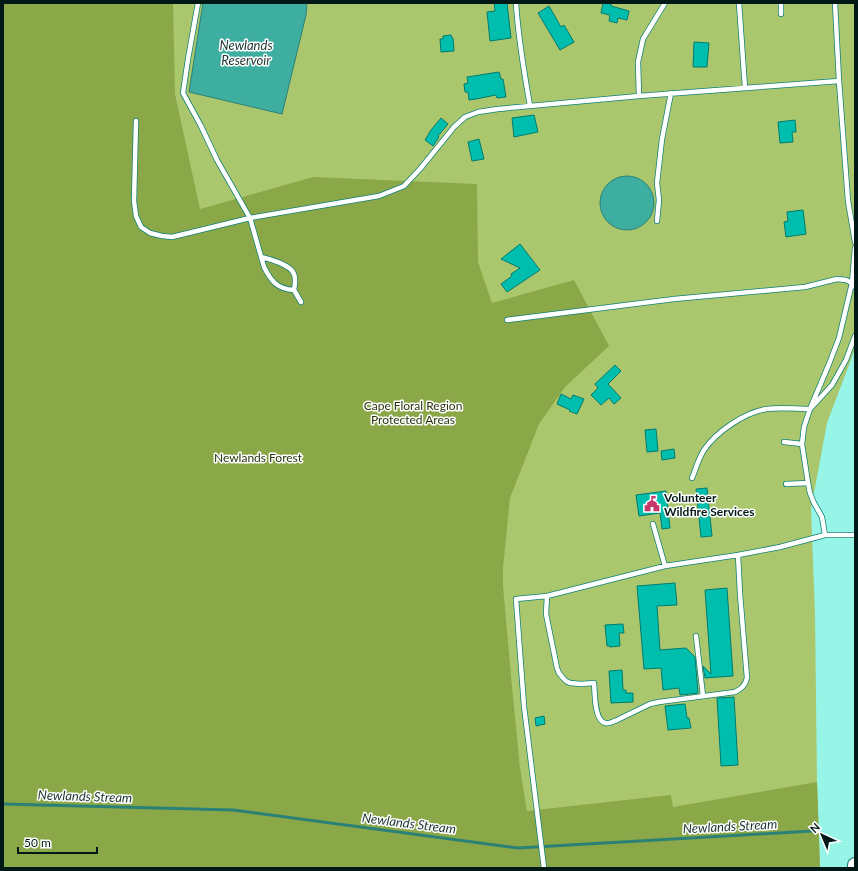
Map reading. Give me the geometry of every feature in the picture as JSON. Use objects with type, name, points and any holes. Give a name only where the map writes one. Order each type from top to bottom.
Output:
[{"type":"lane","points":[[198,3],[183,93],[217,160],[250,218],[264,267],[272,281],[286,290],[294,290]]},
{"type":"lane","points":[[516,3],[524,76],[530,106]]},
{"type":"lane","points":[[639,96],[638,62],[643,38],[665,3]]},
{"type":"lane","points":[[739,3],[745,88]]},
{"type":"lane","points":[[781,3],[781,14]]},
{"type":"lane","points":[[834,3],[848,201],[855,242]]},
{"type":"lane","points":[[136,121],[134,201],[136,216],[141,227],[150,233],[172,237],[250,218],[379,196],[404,186],[420,169],[454,127],[465,117],[478,112],[671,93],[839,81]]},
{"type":"lane","points":[[657,221],[659,200],[657,183],[662,140],[671,93]]},
{"type":"lane","points":[[825,535],[822,517],[814,503],[808,483],[802,444],[804,427],[839,338],[854,285],[855,248]]},
{"type":"lane","points":[[261,257],[270,259],[290,268],[294,273],[294,290],[301,302]]},
{"type":"lane","points":[[507,320],[674,299],[805,286],[837,280],[846,280],[854,285]]},
{"type":"lane","points":[[692,478],[703,450],[714,438],[731,424],[756,411],[767,409],[810,409],[832,384],[846,360],[855,336]]},
{"type":"lane","points":[[784,442],[802,444]]},
{"type":"lane","points":[[786,484],[808,483]]},
{"type":"lane","points":[[653,524],[665,566]]},
{"type":"lane","points":[[544,868],[524,706],[516,599],[547,596],[665,566],[780,547],[825,535],[855,535]]},
{"type":"lane","points":[[547,596],[546,614],[557,668],[563,678],[570,683],[594,683],[598,715],[604,723],[615,722],[650,704],[735,692],[746,685],[747,678],[738,555]]},
{"type":"lane","points":[[696,636],[703,696]]},
{"type":"green space","name":"Cape Floral Region Protected Areas","points":[[3,3],[855,3],[855,349],[827,423],[811,509],[815,612],[817,782],[820,868],[3,868]]},
{"type":"green space","name":"Newlands Forest","points":[[3,3],[173,3],[175,94],[200,209],[313,177],[477,184],[478,262],[492,303],[574,280],[609,346],[565,387],[539,424],[510,498],[503,568],[503,586],[520,768],[527,811],[671,795],[673,807],[817,782],[820,868],[3,868]]},
{"type":"water","name":"Newlands Reservoir","points":[[203,3],[307,3],[306,15],[282,114],[189,92]]},
{"type":"water","points":[[627,176],[637,178],[646,184],[652,193],[654,203],[652,213],[646,222],[637,228],[627,230],[617,228],[608,222],[602,213],[600,203],[602,193],[608,184],[617,178]]},
{"type":"building","points":[[494,3],[507,3],[511,38],[490,41],[487,12],[495,11]]},
{"type":"building","points":[[603,3],[611,3],[611,6],[629,11],[627,20],[618,18],[617,23],[609,21],[610,15],[601,13]]},
{"type":"building","points":[[549,6],[561,27],[564,25],[574,42],[560,50],[538,13]]},
{"type":"building","points":[[451,35],[453,38],[454,51],[441,52],[440,39],[443,39],[443,36]]},
{"type":"building","points":[[694,42],[709,43],[707,67],[693,67]]},
{"type":"building","points":[[499,72],[501,79],[503,79],[506,97],[497,98],[496,95],[469,100],[468,92],[465,92],[464,84],[468,83],[467,77]]},
{"type":"building","points":[[534,115],[538,132],[514,137],[512,118]]},
{"type":"building","points":[[441,118],[448,124],[438,136],[439,137],[433,146],[425,140]]},
{"type":"building","points":[[795,120],[796,132],[792,132],[793,142],[780,143],[778,122]]},
{"type":"building","points":[[479,139],[484,159],[472,161],[468,142]]},
{"type":"building","points":[[803,210],[806,234],[786,237],[784,222],[788,221],[787,212]]},
{"type":"building","points":[[520,244],[540,270],[507,292],[501,284],[512,276],[511,274],[520,268],[501,259]]},
{"type":"building","points":[[615,365],[621,371],[608,384],[621,398],[614,404],[609,398],[601,405],[591,395],[598,388],[595,384]]},
{"type":"building","points":[[561,394],[571,399],[573,395],[584,399],[577,414],[557,404]]},
{"type":"building","points":[[656,429],[658,451],[647,452],[645,430]]},
{"type":"building","points":[[674,449],[675,458],[662,460],[661,451]]},
{"type":"building","points":[[707,488],[712,536],[701,537],[696,489]]},
{"type":"building","name":"Volunteer Wildfire Services","points":[[666,491],[670,528],[662,529],[660,513],[639,516],[636,495]]},
{"type":"building","points":[[675,583],[677,605],[657,606],[660,650],[686,648],[695,657],[698,693],[680,695],[679,688],[663,690],[661,668],[644,669],[637,586]]},
{"type":"building","points":[[727,588],[733,676],[705,678],[703,666],[711,674],[705,590]]},
{"type":"building","points":[[623,624],[624,633],[619,633],[620,646],[607,646],[605,625]]},
{"type":"building","points":[[622,670],[623,690],[626,690],[626,693],[633,693],[633,702],[611,703],[609,671]]},
{"type":"building","points":[[734,697],[738,765],[721,766],[717,698]]},
{"type":"building","points":[[685,704],[687,718],[689,718],[691,728],[668,730],[665,706]]},
{"type":"building","points":[[544,716],[545,724],[536,726],[535,718]]},
{"type":"waterway","name":"Newlands Stream","points":[[3,804],[233,810],[518,848],[812,831]]},
{"type":"place","name":"Volunteer Wildfire Services","points":[[652,504]]}]
